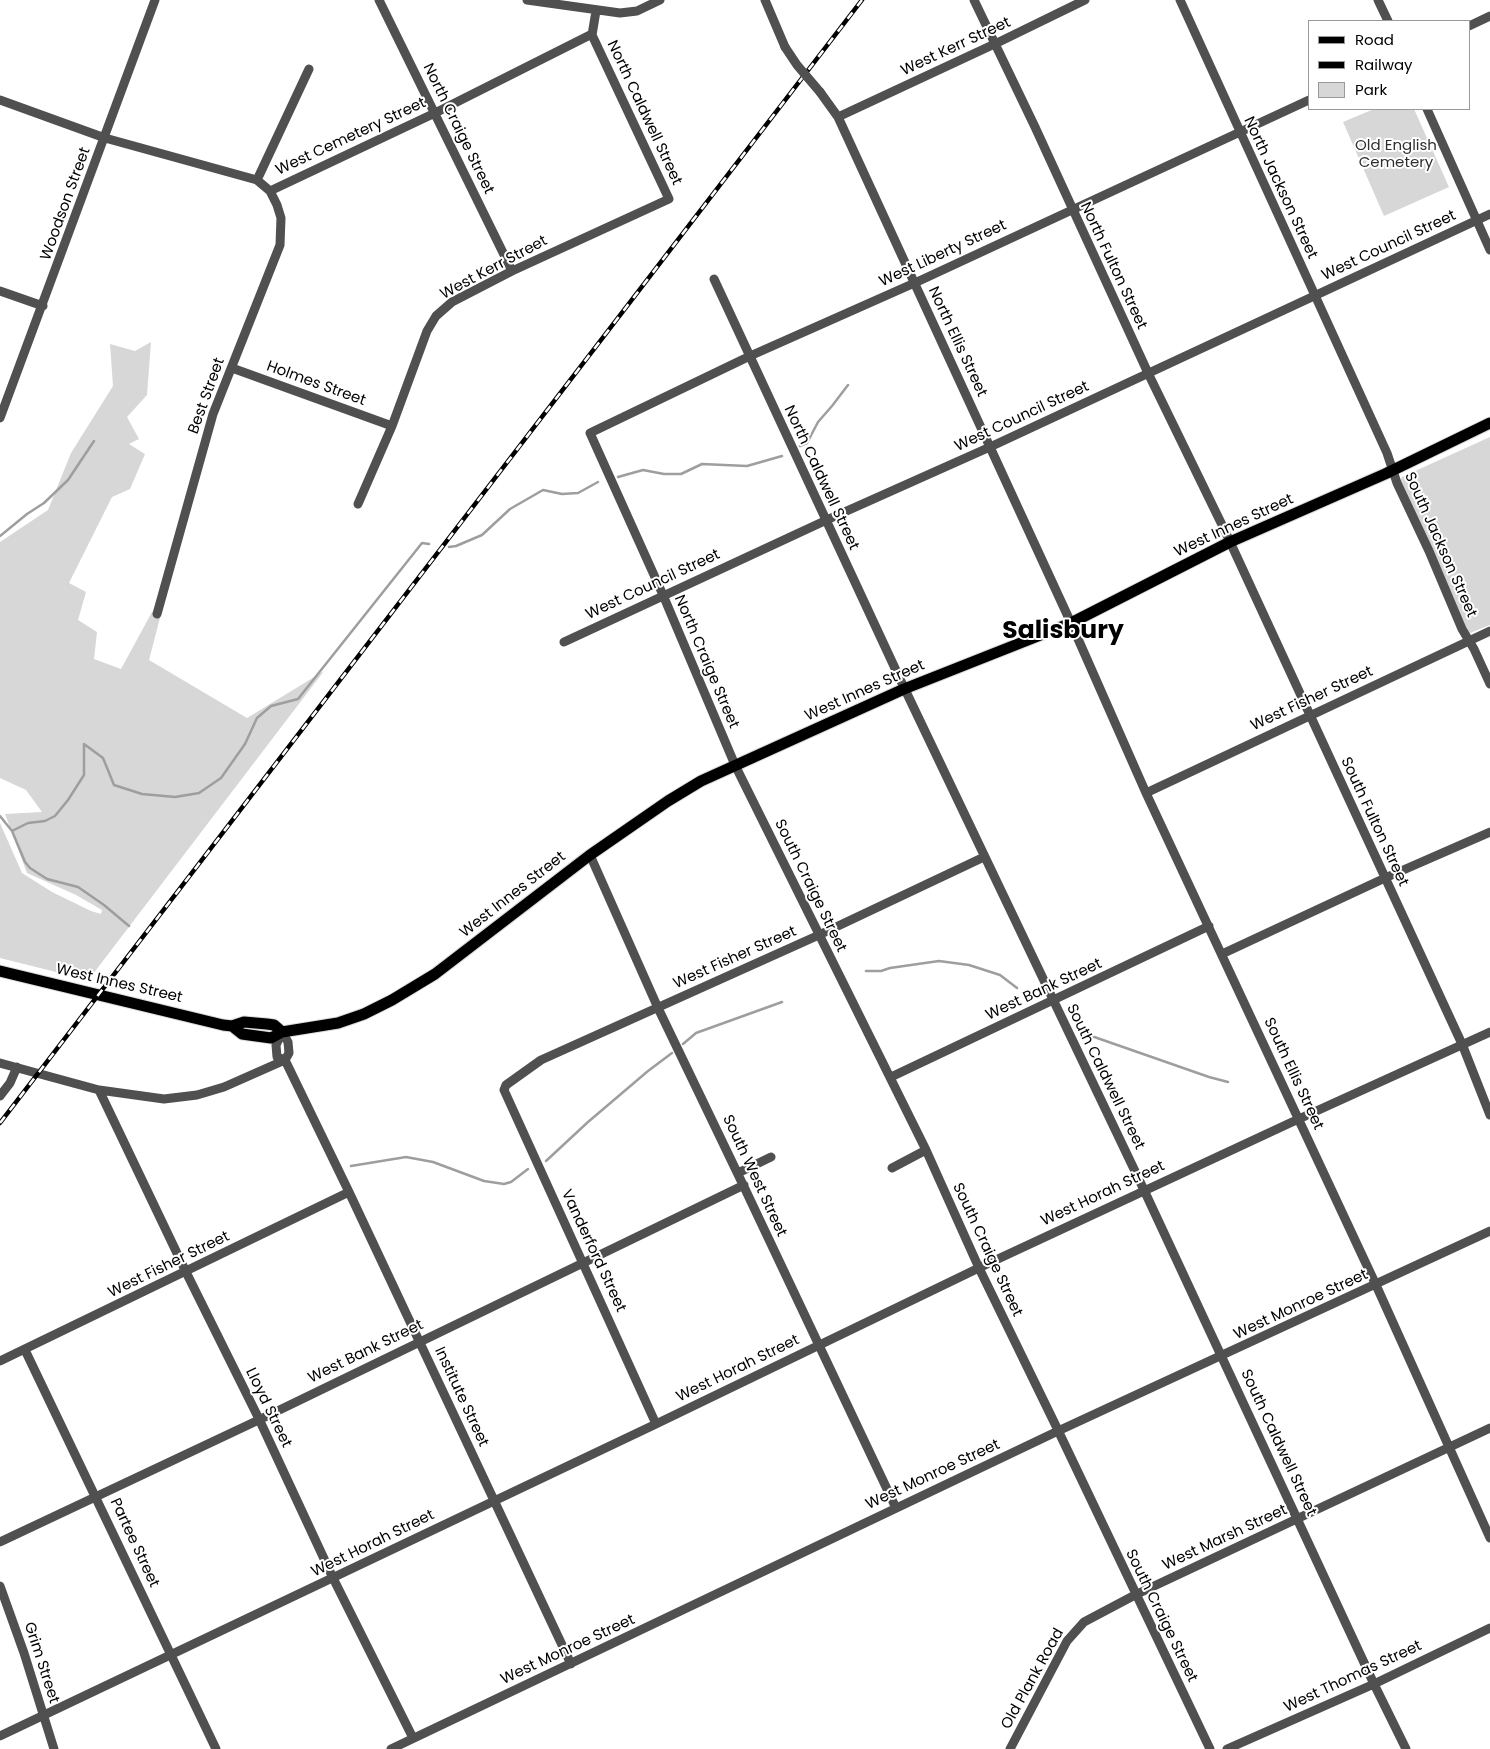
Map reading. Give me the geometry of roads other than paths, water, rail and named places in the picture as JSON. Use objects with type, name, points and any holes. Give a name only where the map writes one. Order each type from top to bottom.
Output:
[{"type":"main road","name":"West Innes Street","points":[[0,971],[232,1026],[244,1022],[267,1024],[274,1026],[282,1032],[338,1023],[364,1014],[392,1000],[435,974],[590,855],[668,801],[701,781],[904,689],[1070,623],[1230,542],[1392,470],[1490,423]]},
{"type":"street","name":"Woodson Street","points":[[0,418],[155,0]]},
{"type":"street","name":"North Craige Street","points":[[379,0],[512,271]]},
{"type":"street","points":[[527,0],[577,4],[596,11],[616,13],[630,12],[660,0]]},
{"type":"street","name":"North Ellis Street","points":[[765,0],[785,47],[838,117],[1070,623]]},
{"type":"street","name":"North Fulton Street","points":[[974,0],[1148,373],[1230,542]]},
{"type":"street","name":"West Kerr Street","points":[[838,117],[994,45],[1083,0]]},
{"type":"street","name":"North Jackson Street","points":[[1180,0],[1387,453],[1392,470]]},
{"type":"street","points":[[1378,0],[1388,20]]},
{"type":"street","name":"North Caldwell Street","points":[[596,11],[592,34],[669,199]]},
{"type":"street","points":[[1470,26],[1490,16]]},
{"type":"street","name":"West Cemetery Street","points":[[0,100],[105,138],[257,180],[270,191],[435,113],[592,34]]},
{"type":"street","points":[[257,180],[309,69]]},
{"type":"street","name":"West Liberty Street","points":[[590,433],[750,356],[914,283],[1308,100]]},
{"type":"street","points":[[1427,110],[1490,250]]},
{"type":"street","name":"Best Street","points":[[157,614],[213,414],[280,245],[281,218],[278,205],[270,191]]},
{"type":"street","name":"West Kerr Street","points":[[358,504],[392,426],[427,331],[436,316],[452,302],[512,271],[669,199]]},
{"type":"street","name":"West Council Street","points":[[564,642],[663,595],[990,447],[1490,214]]},
{"type":"street","name":"North Caldwell Street","points":[[714,278],[904,689]]},
{"type":"street","points":[[0,291],[42,306]]},
{"type":"street","name":"Holmes Street","points":[[232,368],[392,426]]},
{"type":"street","name":"North Craige Street","points":[[590,433],[663,595],[736,765]]},
{"type":"street","name":"South Jackson Street","points":[[1392,470],[1462,629],[1490,684]]},
{"type":"street","name":"South Fulton Street","points":[[1230,542],[1462,1044],[1490,1115]]},
{"type":"street","name":"South Ellis Street","points":[[1070,623],[1146,793],[1376,1285],[1490,1538]]},
{"type":"street","name":"West Fisher Street","points":[[1146,793],[1490,631]]},
{"type":"street","name":"South Caldwell Street","points":[[904,689],[1144,1190],[1406,1749]]},
{"type":"street","name":"South Craige Street","points":[[736,765],[891,1077],[926,1150],[978,1268],[1210,1749]]},
{"type":"street","points":[[1222,954],[1385,878],[1490,832]]},
{"type":"street","name":"South West Street","points":[[590,855],[658,1008],[744,1185],[818,1346],[896,1508]]},
{"type":"street","name":"West Fisher Street","points":[[504,1090],[506,1085],[541,1060],[819,935],[984,857]]},
{"type":"street","name":"West Bank Street","points":[[891,1077],[1209,926]]},
{"type":"street","name":"Institute Street","points":[[282,1032],[276,1045],[277,1057],[285,1060],[349,1192],[571,1664]]},
{"type":"street","name":"West Horah Street","points":[[0,1736],[656,1424],[978,1268],[1490,1032]]},
{"type":"street","points":[[0,1063],[100,1090],[164,1099],[197,1095],[224,1087],[285,1060]]},
{"type":"street","points":[[0,1096],[10,1083],[17,1067]]},
{"type":"street","name":"Lloyd Street","points":[[100,1090],[333,1578],[412,1738]]},
{"type":"street","name":"Vanderford Street","points":[[504,1090],[656,1424]]},
{"type":"street","points":[[892,1168],[926,1150]]},
{"type":"street","points":[[738,1174],[770,1157]]},
{"type":"street","name":"West Bank Street","points":[[0,1542],[259,1420],[744,1185]]},
{"type":"street","name":"West Fisher Street","points":[[0,1361],[349,1192]]},
{"type":"street","name":"West Monroe Street","points":[[391,1749],[1058,1431],[1490,1231]]},
{"type":"street","name":"Partee Street","points":[[25,1350],[216,1749]]},
{"type":"street","name":"West Marsh Street","points":[[1135,1595],[1490,1428]]},
{"type":"street","name":"Grim Street","points":[[0,1586],[24,1653],[54,1749]]},
{"type":"street","name":"Old Plank Road","points":[[1010,1749],[1067,1641],[1084,1622],[1135,1595]]},
{"type":"street","name":"West Thomas Street","points":[[1227,1749],[1374,1684],[1490,1628]]},
{"type":"waterway","points":[[800,446],[807,443],[818,422],[848,385]]},
{"type":"waterway","points":[[0,536],[44,503],[68,480],[94,441]]},
{"type":"waterway","points":[[618,477],[643,470],[664,474],[681,474],[702,464],[747,466],[782,456]]},
{"type":"waterway","points":[[449,547],[482,535],[510,509],[543,490],[562,494],[578,493],[598,482]]},
{"type":"waterway","points":[[12,831],[28,823],[45,821],[55,816],[84,775],[84,744],[103,758],[114,785],[142,794],[175,797],[199,793],[221,778],[245,744],[257,718],[271,706],[298,699],[422,543],[429,544]]},
{"type":"waterway","points":[[0,816],[12,831],[25,862],[30,868],[47,879],[78,887],[129,926]]},
{"type":"waterway","points":[[866,971],[881,971],[939,961],[969,965],[1000,975],[1017,988]]},
{"type":"waterway","points":[[683,1044],[696,1033],[782,1002]]},
{"type":"waterway","points":[[1080,1032],[1228,1082]]},
{"type":"waterway","points":[[546,1161],[588,1122],[672,1053]]},
{"type":"waterway","points":[[351,1166],[406,1157],[433,1162],[484,1181],[504,1184],[511,1182],[528,1169]]},
{"type":"railway","points":[[0,1123],[862,0]]},
{"type":"district","name":"Salisbury","points":[[1063,632]]},
{"type":"park label","name":"Old English Cemetery","points":[[1396,154]]}]
